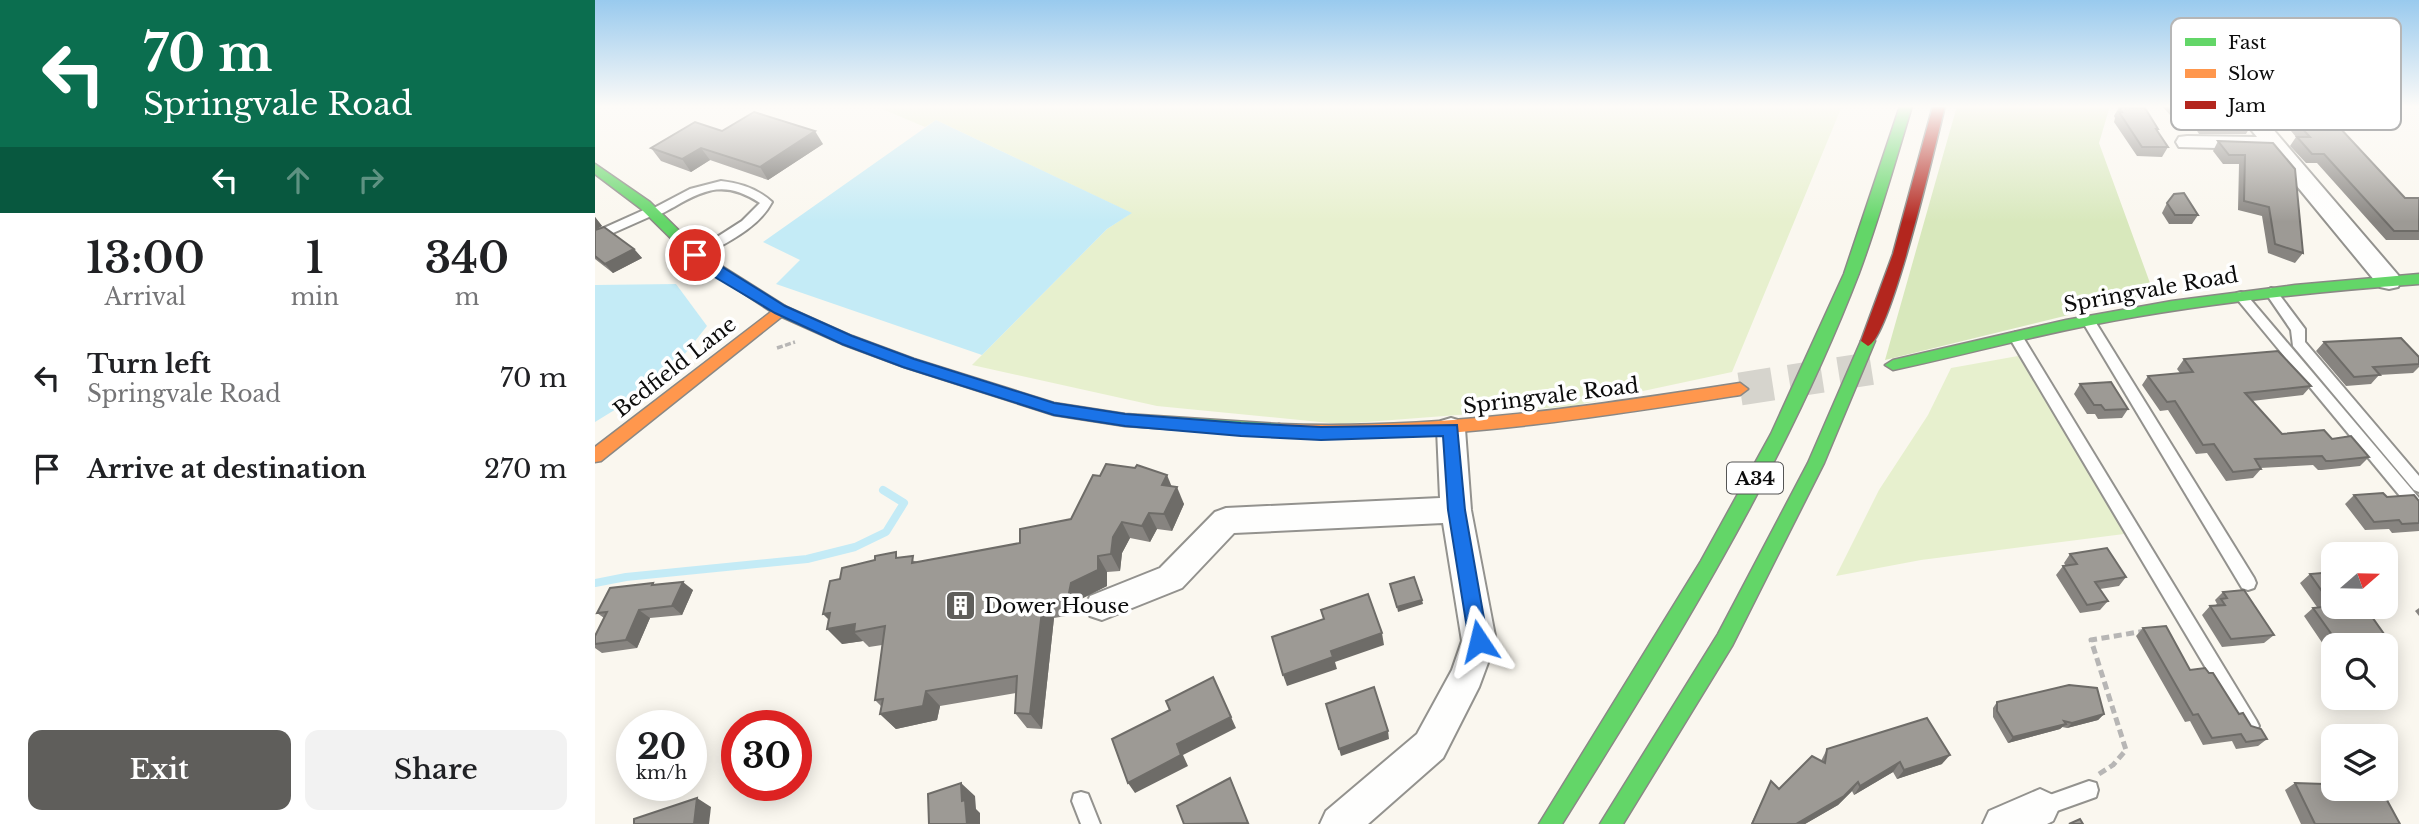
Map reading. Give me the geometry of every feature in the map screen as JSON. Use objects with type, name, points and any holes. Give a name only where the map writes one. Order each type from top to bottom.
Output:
[{"type":"main road","name":"A34","points":[[1550,824],[1632,697],[1701,580],[1800,394],[1873,218],[1895,144]]},
{"type":"main road","name":"A34","points":[[1611,824],[1725,640],[1816,463],[1883,307],[1910,224],[1930,144]]},
{"type":"main road","name":"Springvale Road","points":[[595,168],[645,205],[695,255],[718,273],[780,310],[847,340],[909,363],[1054,409],[1125,420],[1321,433],[1451,429],[1553,419],[1740,389]]},
{"type":"main road","name":"Springvale Road","points":[[1893,365],[2088,321],[2271,292],[2419,279]]},
{"type":"main road","name":"Bedfield Lane","points":[[595,457],[780,310]]},
{"type":"street","points":[[2272,144],[2389,281]]},
{"type":"street","points":[[1339,824],[1430,746],[1467,676],[1479,641],[1457,510],[1451,429]]},
{"type":"street","points":[[1102,606],[1171,578],[1226,521],[1457,510]]},
{"type":"street","points":[[2002,824],[2040,807]]},
{"type":"lane","points":[[595,237],[705,186],[719,183],[730,184],[766,202],[765,207],[754,218],[695,255]]},
{"type":"lane","points":[[2271,292],[2298,329],[2298,343],[2419,486]]},
{"type":"lane","points":[[2242,296],[2419,509]]},
{"type":"lane","points":[[2088,321],[2248,583]]},
{"type":"lane","points":[[2016,337],[2250,726]]},
{"type":"lane","points":[[2040,807],[2089,790]]},
{"type":"lane","points":[[1081,801],[1091,824]]},
{"type":"path","points":[[769,351],[804,340]]},
{"type":"path","points":[[2089,790],[2085,782],[2113,765],[2126,750],[2091,640],[2188,624]]},
{"type":"green space","points":[[987,144],[1826,144],[1732,372],[1573,406],[1340,424],[1157,406],[972,365],[1107,229],[1131,213]]},
{"type":"green space","points":[[1946,144],[2100,144],[2154,294],[1885,360]]},
{"type":"green space","points":[[2018,356],[2100,489],[2124,534],[1921,560],[1836,576],[1879,490],[1928,415],[1951,368]]},
{"type":"water","points":[[901,144],[988,144],[1132,213],[1107,229],[982,355],[776,284],[800,260],[763,242]]},
{"type":"water","points":[[676,284],[707,326],[665,379],[595,422],[595,285]]},
{"type":"building","points":[[657,144],[794,144],[760,167],[701,148],[682,159],[651,148]]},
{"type":"building","points":[[2140,144],[2166,144],[2168,147],[2142,147]]},
{"type":"building","points":[[2221,144],[2274,144],[2295,169],[2303,253],[2275,244],[2269,207],[2244,201],[2245,155],[2229,155]]},
{"type":"building","points":[[2304,144],[2355,144],[2405,198],[2419,198],[2419,231],[2394,231],[2324,154],[2312,154]]},
{"type":"building","points":[[2184,193],[2198,215],[2175,215],[2167,203],[2174,194]]},
{"type":"building","points":[[604,227],[634,249],[605,264],[595,256],[595,230]]},
{"type":"building","points":[[2401,338],[2419,357],[2419,364],[2373,367],[2380,375],[2354,377],[2324,342]]},
{"type":"building","points":[[2278,351],[2311,386],[2245,393],[2282,434],[2324,430],[2332,439],[2351,436],[2369,457],[2331,461],[2326,461],[2322,456],[2255,459],[2261,469],[2233,472],[2214,444],[2203,445],[2175,401],[2167,402],[2148,376],[2193,372],[2184,359]]},
{"type":"building","points":[[2111,382],[2128,409],[2105,410],[2101,405],[2094,405],[2080,384]]},
{"type":"building","name":"Dower House","points":[[1106,464],[1135,468],[1137,465],[1167,475],[1162,485],[1177,487],[1164,514],[1149,513],[1142,526],[1122,522],[1113,537],[1111,554],[1098,556],[1098,570],[1071,583],[1068,598],[1043,602],[1030,714],[1015,713],[1017,676],[926,691],[923,706],[880,714],[883,699],[875,700],[885,626],[854,632],[855,624],[827,629],[830,613],[823,614],[830,581],[840,579],[842,568],[875,560],[875,556],[896,552],[896,558],[913,556],[912,563],[1020,543],[1020,529],[1071,519],[1093,475],[1100,476]]},
{"type":"building","points":[[2383,493],[2387,497],[2414,495],[2419,501],[2419,523],[2402,524],[2399,520],[2374,522],[2354,495]]},
{"type":"building","points":[[2107,548],[2126,577],[2095,582],[2108,601],[2087,605],[2063,566],[2077,564],[2070,554]]},
{"type":"building","points":[[2321,573],[2321,590],[2310,574]]},
{"type":"building","points":[[1414,577],[1422,600],[1397,607],[1390,584]]},
{"type":"building","points":[[683,582],[672,606],[639,610],[626,640],[595,644],[595,636],[607,612],[597,613],[610,588]]},
{"type":"building","points":[[2244,590],[2274,635],[2231,639],[2210,606],[2225,605],[2221,599],[2227,598],[2223,592]]},
{"type":"building","points":[[1368,594],[1382,633],[1331,651],[1333,657],[1283,675],[1272,637],[1324,619],[1321,610]]},
{"type":"building","points":[[2321,607],[2321,619],[2313,608]]},
{"type":"building","points":[[2322,620],[2374,620],[2383,633],[2331,633]]},
{"type":"building","points":[[2166,626],[2190,670],[2205,668],[2209,673],[2213,673],[2239,714],[2243,713],[2251,726],[2261,729],[2267,739],[2246,742],[2241,734],[2212,738],[2198,714],[2193,715],[2143,628]]},
{"type":"building","points":[[1213,677],[1231,717],[1177,744],[1181,755],[1128,783],[1112,739],[1170,710],[1166,701]]},
{"type":"building","points":[[2069,685],[2097,688],[2104,714],[2072,723],[2064,721],[2066,724],[2013,737],[1997,711],[1997,702]]},
{"type":"building","points":[[1374,687],[1388,731],[1339,749],[1326,704]]},
{"type":"building","points":[[1927,718],[1950,755],[1904,770],[1900,762],[1860,786],[1858,782],[1844,796],[1796,824],[1752,824],[1771,781],[1779,789],[1812,756],[1825,763],[1827,749]]},
{"type":"building","points":[[1230,778],[1248,823],[1184,824],[1177,806]]},
{"type":"building","points":[[961,783],[967,824],[929,824],[928,794]]},
{"type":"building","points":[[2295,783],[2321,784],[2321,801],[2387,801],[2400,824],[2315,824]]},
{"type":"building","points":[[688,801],[697,801],[694,824],[634,824],[634,819]]},
{"type":"building","points":[[2080,819],[2083,824],[2069,824]]},
{"type":"waterway","points":[[595,583],[626,577],[807,559],[855,547],[886,532],[904,503],[883,490]]},
{"type":"tunnel","points":[[1740,389],[1887,366]]},
{"type":"traffic: fast","points":[[1550,824],[1670,632],[1779,434],[1842,297],[1877,202],[1894,144]]},
{"type":"traffic: fast","points":[[595,168],[645,205],[699,258],[780,310],[847,340],[909,363],[1054,409],[1125,420],[1279,430]]},
{"type":"traffic: fast","points":[[1893,365],[2066,325],[2172,306],[2295,290],[2419,279]]},
{"type":"traffic: fast","points":[[1611,824],[1725,640],[1816,463],[1868,341]]},
{"type":"traffic: slow","points":[[595,456],[780,310]]},
{"type":"traffic: slow","points":[[1279,430],[1395,432],[1510,423],[1740,389]]},
{"type":"traffic: jam","points":[[1868,341],[1900,254],[1929,144]]},
{"type":"place","name":"Dower House","points":[[961,606]]},
{"type":"route","points":[[695,255],[718,273],[780,310],[847,340],[909,363],[1054,409],[1125,420],[1214,428],[1321,433],[1451,429],[1460,534],[1479,641]]}]
